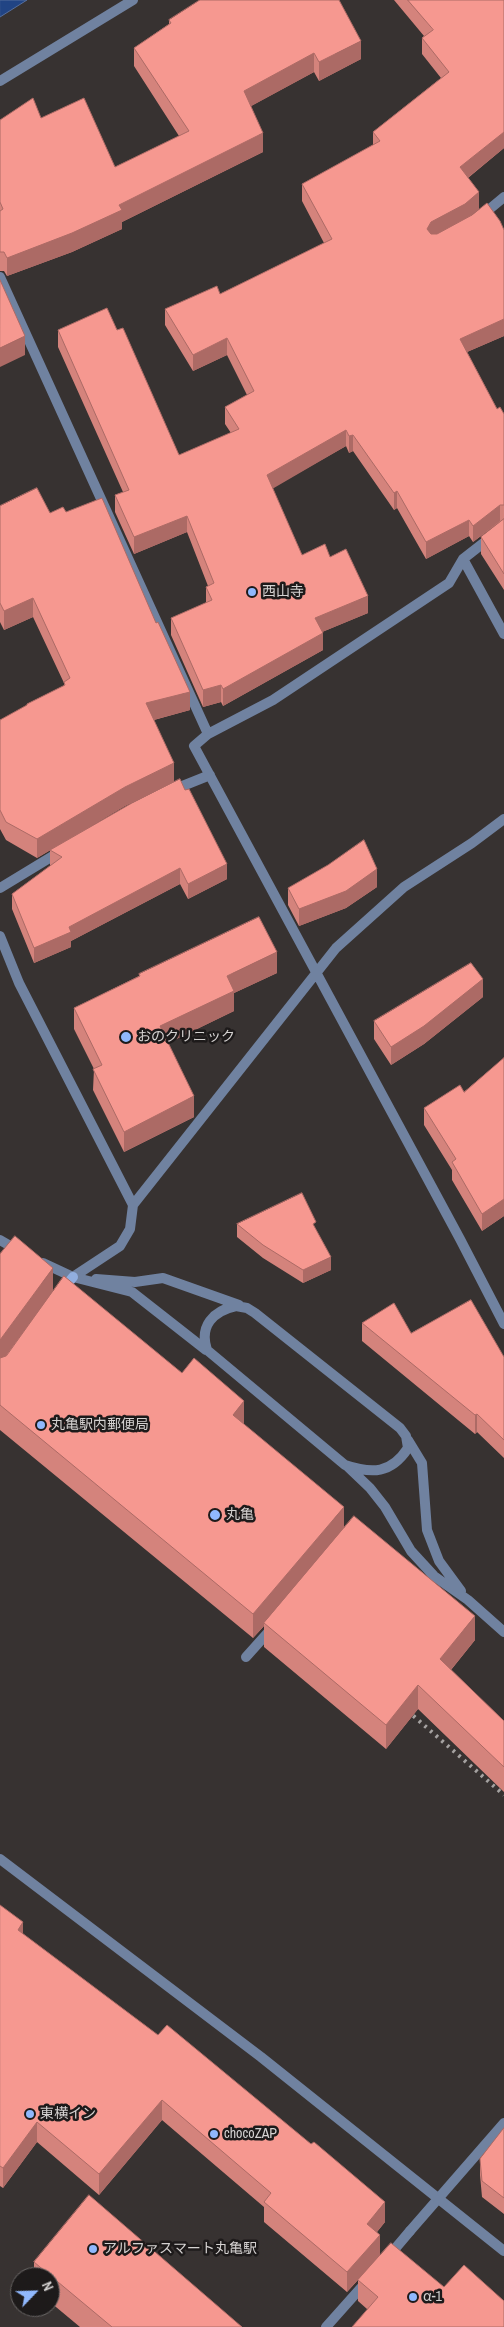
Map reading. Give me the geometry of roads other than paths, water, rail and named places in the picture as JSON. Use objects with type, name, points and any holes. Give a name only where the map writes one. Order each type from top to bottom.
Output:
[{"type":"main road","points":[[56,1299],[73,1277]]},
{"type":"street","points":[[0,81],[133,0]]},
{"type":"street","points":[[469,226],[504,197]]},
{"type":"street","points":[[0,277],[208,734]]},
{"type":"street","points":[[504,528],[463,559],[449,583],[273,700],[208,734],[194,746],[504,1324]]},
{"type":"street","points":[[463,559],[504,634]]},
{"type":"street","points":[[158,798],[182,785],[210,775]]},
{"type":"street","points":[[73,1277],[120,1246],[130,1228],[133,1205],[336,948],[404,887],[504,819]]},
{"type":"street","points":[[0,888],[68,848]]},
{"type":"street","points":[[0,936],[20,983],[133,1205]]},
{"type":"street","points":[[0,1240],[31,1258],[73,1277],[132,1292],[206,1350],[345,1465],[370,1488],[385,1507],[411,1551],[422,1564],[434,1576],[468,1600],[504,1632]]},
{"type":"street","points":[[73,1277],[135,1282],[163,1278],[247,1308],[400,1428],[422,1463],[427,1530],[439,1562],[468,1600]]},
{"type":"street","points":[[206,1350],[203,1338],[213,1316],[225,1309],[236,1306],[247,1308]]},
{"type":"street","points":[[345,1465],[364,1471],[390,1467],[402,1457],[408,1448],[406,1436]]},
{"type":"street","points":[[246,1657],[278,1620]]},
{"type":"street","points":[[0,1859],[261,2057],[504,2251]]},
{"type":"street","points":[[326,2327],[504,2123]]},
{"type":"water","points":[[0,0],[27,0],[0,17]]},
{"type":"railway","points":[[402,1706],[504,1795]]},
{"type":"place","name":"西山寺","points":[[252,592]]},
{"type":"place","name":"おのクリニック","points":[[126,1037]]},
{"type":"place","name":"丸亀駅内郵便局","points":[[41,1425]]},
{"type":"place","name":"丸亀","points":[[215,1515]]},
{"type":"place","name":"東横イン","points":[[30,2114]]},
{"type":"place","name":"chocoZAP","points":[[214,2134]]},
{"type":"place","name":"アルファスマート丸亀駅","points":[[93,2249]]},
{"type":"place","name":"α-1","points":[[413,2297]]}]
